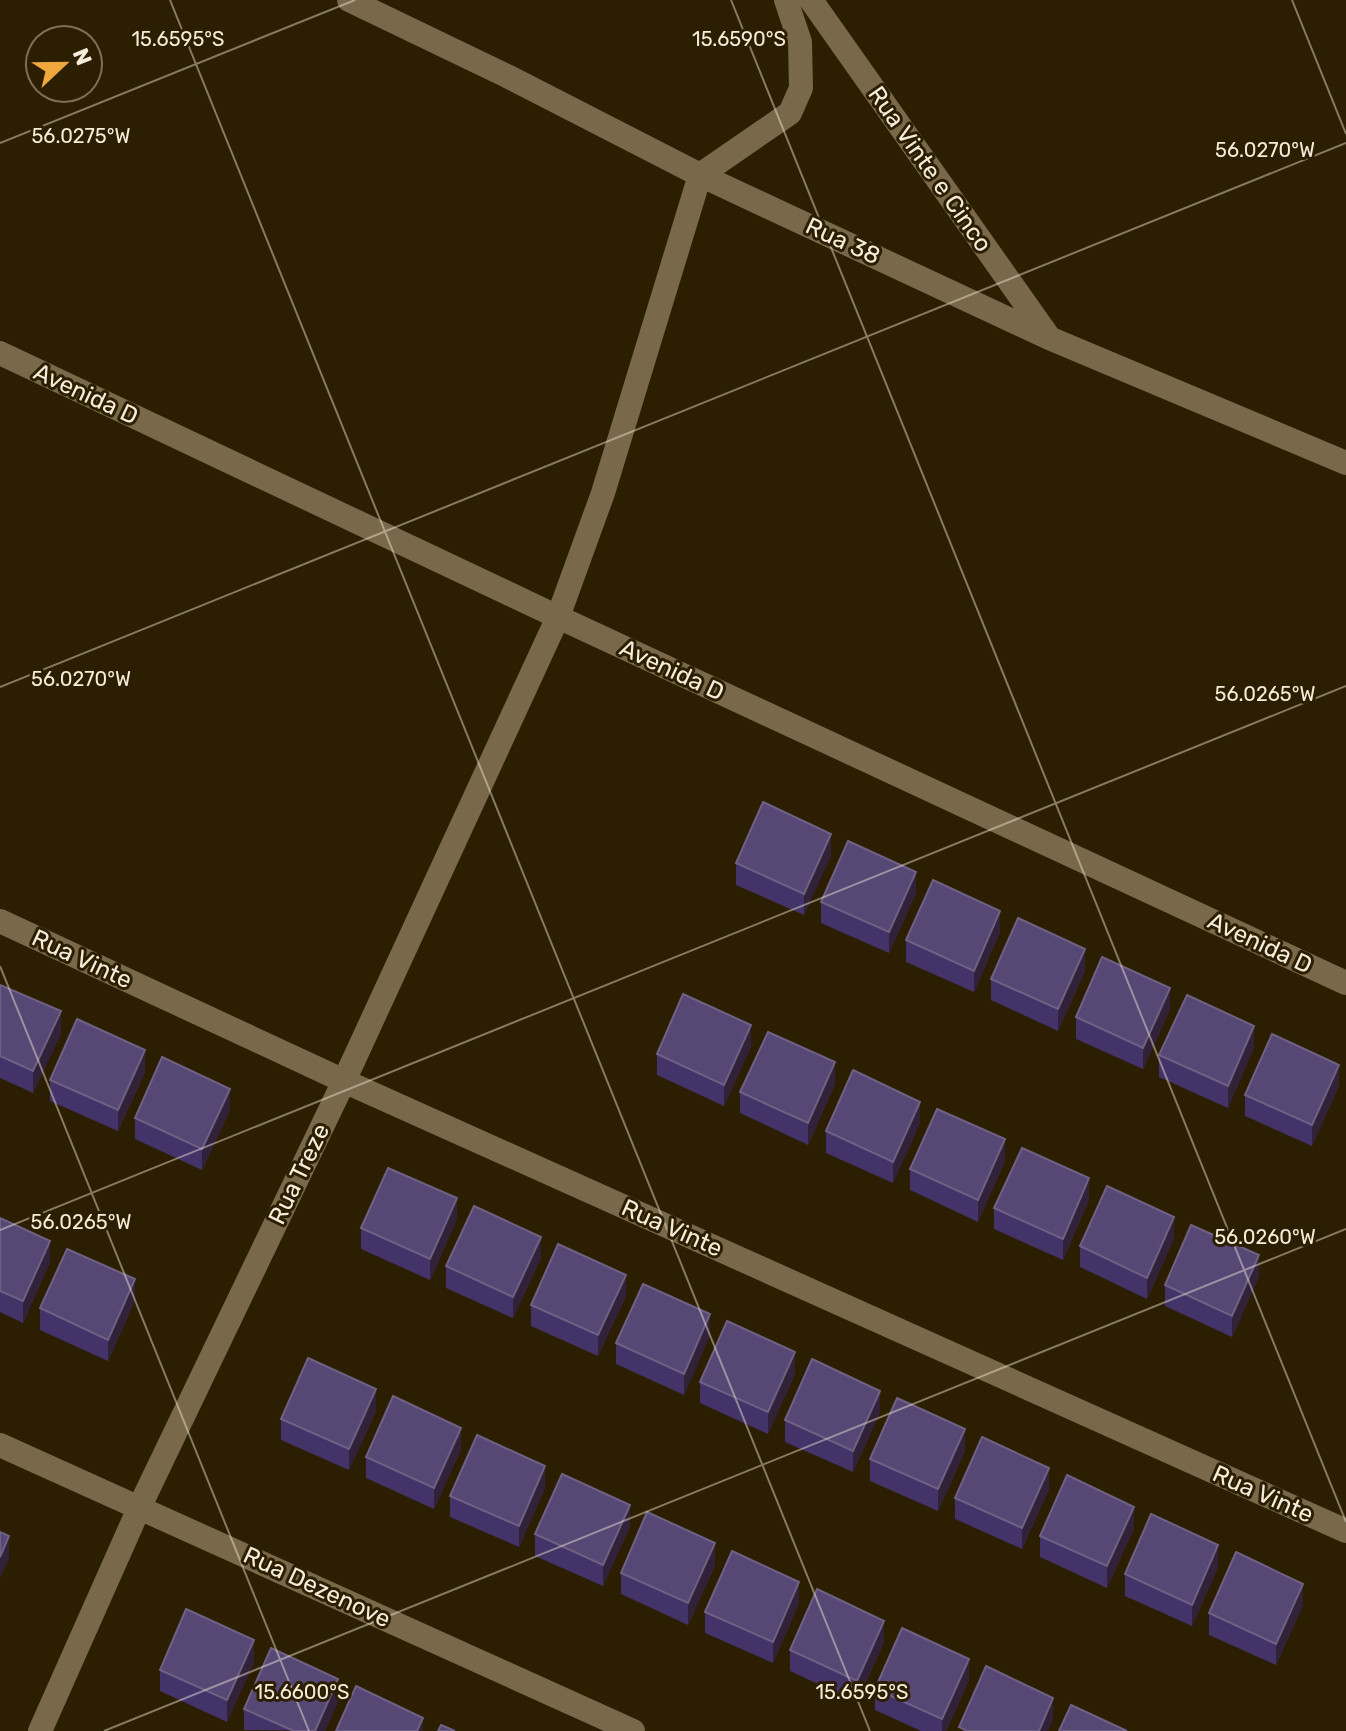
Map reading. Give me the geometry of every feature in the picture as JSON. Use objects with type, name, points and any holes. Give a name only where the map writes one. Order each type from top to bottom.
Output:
[{"type":"street","name":"Rua 38","points":[[349,0],[507,76],[700,175],[1049,338],[1346,463]]},
{"type":"street","points":[[700,175],[790,113],[801,88],[800,42],[786,0]]},
{"type":"street","name":"Rua Vinte e Cinco","points":[[811,0],[1049,338]]},
{"type":"street","name":"Rua Treze","points":[[40,1731],[140,1506],[344,1081],[558,617],[603,493],[700,175]]},
{"type":"street","name":"Avenida D","points":[[0,353],[558,617],[1346,983]]},
{"type":"street","name":"Rua Vinte","points":[[0,921],[344,1081],[1346,1531]]},
{"type":"street","name":"Rua Dezenove","points":[[0,1445],[633,1731]]},
{"type":"building","points":[[763,802],[831,834],[804,894],[736,863]]},
{"type":"building","points":[[848,841],[916,872],[889,932],[821,902]]},
{"type":"building","points":[[933,880],[1000,911],[974,971],[906,940]]},
{"type":"building","points":[[1018,918],[1085,949],[1058,1009],[991,979]]},
{"type":"building","points":[[1102,957],[1170,988],[1143,1048],[1076,1017]]},
{"type":"building","points":[[0,985],[61,1011],[33,1071],[0,1056]]},
{"type":"building","points":[[683,994],[751,1025],[724,1085],[657,1054]]},
{"type":"building","points":[[1187,995],[1254,1026],[1228,1086],[1159,1055]]},
{"type":"building","points":[[77,1019],[145,1050],[118,1110],[50,1080]]},
{"type":"building","points":[[768,1032],[835,1062],[808,1123],[740,1092]]},
{"type":"building","points":[[1272,1034],[1339,1065],[1312,1125],[1245,1095]]},
{"type":"building","points":[[162,1057],[230,1089],[202,1149],[135,1118]]},
{"type":"building","points":[[853,1070],[920,1102],[893,1162],[826,1131]]},
{"type":"building","points":[[937,1109],[1005,1139],[978,1200],[910,1169]]},
{"type":"building","points":[[1022,1148],[1089,1178],[1063,1239],[994,1208]]},
{"type":"building","points":[[388,1168],[457,1198],[430,1259],[361,1228]]},
{"type":"building","points":[[1107,1186],[1174,1217],[1147,1278],[1080,1246]]},
{"type":"building","points":[[474,1206],[541,1237],[513,1297],[446,1266]]},
{"type":"building","points":[[0,1218],[50,1241],[23,1301],[0,1291]]},
{"type":"building","points":[[1191,1225],[1259,1255],[1232,1316],[1165,1285]]},
{"type":"building","points":[[558,1244],[626,1275],[598,1335],[531,1305]]},
{"type":"building","points":[[67,1249],[135,1279],[108,1340],[40,1308]]},
{"type":"building","points":[[643,1284],[710,1314],[684,1374],[616,1343]]},
{"type":"building","points":[[727,1321],[795,1352],[768,1412],[700,1382]]},
{"type":"building","points":[[308,1358],[376,1389],[349,1449],[281,1419]]},
{"type":"building","points":[[812,1359],[880,1391],[853,1451],[785,1420]]},
{"type":"building","points":[[393,1396],[461,1428],[434,1488],[366,1457]]},
{"type":"building","points":[[897,1398],[965,1429],[938,1489],[870,1459]]},
{"type":"building","points":[[477,1435],[545,1466],[519,1526],[450,1496]]},
{"type":"building","points":[[982,1437],[1049,1468],[1022,1528],[955,1498]]},
{"type":"building","points":[[562,1474],[630,1505],[603,1565],[535,1534]]},
{"type":"building","points":[[1067,1475],[1134,1507],[1107,1566],[1040,1536]]},
{"type":"building","points":[[647,1512],[715,1543],[688,1603],[621,1573]]},
{"type":"building","points":[[1151,1514],[1218,1545],[1192,1605],[1125,1574]]},
{"type":"building","points":[[0,1532],[9,1536],[0,1557]]},
{"type":"building","points":[[732,1551],[799,1582],[773,1642],[705,1612]]},
{"type":"building","points":[[1236,1552],[1303,1584],[1276,1644],[1209,1613]]},
{"type":"building","points":[[817,1589],[884,1621],[857,1681],[790,1650]]},
{"type":"building","points":[[186,1609],[254,1640],[227,1700],[160,1670]]},
{"type":"building","points":[[902,1628],[969,1659],[942,1719],[875,1689]]},
{"type":"building","points":[[271,1648],[338,1679],[315,1731],[294,1731],[244,1709]]},
{"type":"building","points":[[986,1666],[1053,1698],[1039,1731],[967,1731],[959,1727]]},
{"type":"building","points":[[356,1686],[423,1718],[417,1731],[336,1731]]},
{"type":"building","points":[[1071,1705],[1127,1731],[1059,1731]]},
{"type":"building","points":[[441,1725],[455,1731],[438,1731]]}]
